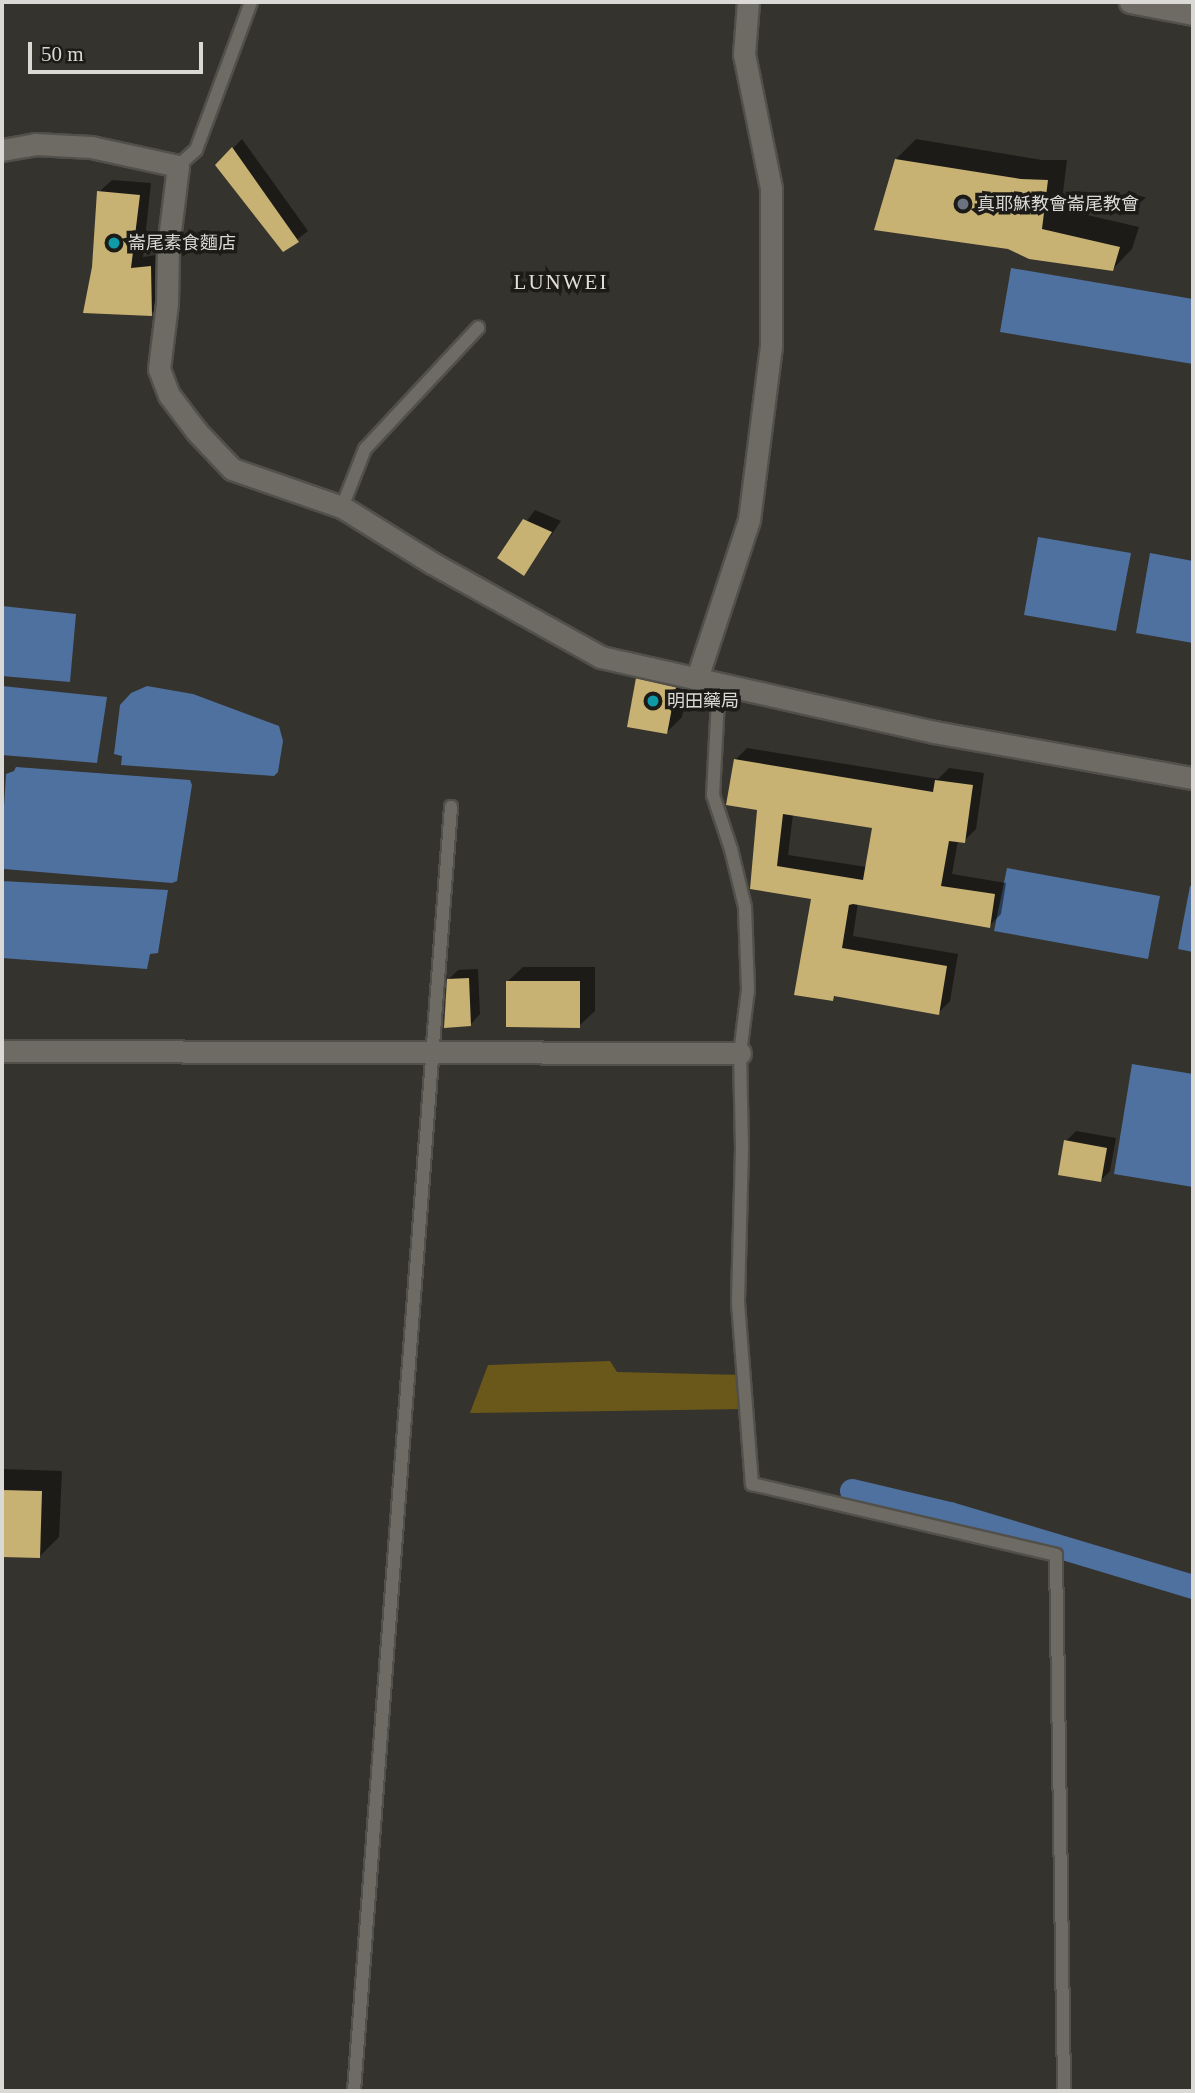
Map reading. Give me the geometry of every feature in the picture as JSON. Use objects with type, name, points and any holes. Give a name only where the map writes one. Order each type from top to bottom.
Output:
[{"type":"street","points":[[697,678],[749,520],[771,347],[771,188],[744,54],[748,2]]},
{"type":"street","points":[[1130,2],[1193,14]]},
{"type":"street","points":[[2,150],[35,144],[91,147],[178,166],[168,247],[167,303],[159,369],[169,395],[197,432],[232,469],[342,508],[432,563],[601,657],[719,681],[934,732],[1193,778]]},
{"type":"street","points":[[2,1051],[740,1053]]},
{"type":"lane","points":[[178,166],[195,150],[251,2]]},
{"type":"lane","points":[[342,508],[365,449],[478,328]]},
{"type":"lane","points":[[719,681],[713,795],[732,849],[746,907],[748,990],[740,1053],[742,1148],[738,1303],[752,1484],[1056,1555],[1064,2091]]},
{"type":"lane","points":[[354,2091],[451,807]]},
{"type":"shaded area","points":[[610,1361],[617,1372],[744,1375],[747,1409],[470,1413],[488,1365]]},
{"type":"water","points":[[1011,268],[1193,299],[1193,364],[1000,332]]},
{"type":"water","points":[[1038,537],[1131,553],[1116,631],[1024,615]]},
{"type":"water","points":[[1150,553],[1193,561],[1193,643],[1136,633]]},
{"type":"water","points":[[2,606],[76,614],[70,682],[2,676]]},
{"type":"water","points":[[2,686],[107,697],[97,763],[2,755]]},
{"type":"water","points":[[147,686],[193,694],[279,726],[283,741],[278,772],[274,776],[121,765],[122,756],[114,754],[120,705],[131,693]]},
{"type":"water","points":[[16,767],[190,780],[192,785],[177,881],[172,883],[4,869],[2,839],[6,774],[14,771]]},
{"type":"water","points":[[1007,868],[1160,896],[1148,959],[994,931]]},
{"type":"water","points":[[2,881],[168,890],[158,953],[150,954],[147,969],[2,958]]},
{"type":"water","points":[[1190,886],[1193,886],[1193,952],[1178,949]]},
{"type":"water","points":[[1132,1064],[1193,1074],[1193,1187],[1114,1174]]},
{"type":"building","points":[[232,147],[299,242],[283,252],[215,165]]},
{"type":"building","name":"真耶穌教會崙尾教會","points":[[895,159],[1021,179],[1048,180],[1042,229],[1120,247],[1113,271],[1029,259],[1008,249],[874,230]]},
{"type":"building","points":[[97,191],[140,195],[131,268],[151,266],[152,316],[83,313],[92,267]]},
{"type":"building","points":[[523,519],[552,532],[524,576],[497,558]]},
{"type":"building","name":"明田藥局","points":[[636,678],[676,687],[667,734],[627,727]]},
{"type":"building","points":[[734,759],[933,792],[935,780],[973,785],[965,843],[949,841],[941,886],[995,894],[990,928],[853,904],[849,905],[842,948],[947,966],[939,1015],[834,996],[833,1001],[794,995],[811,899],[750,889],[757,810],[726,805]],"holes":[[[783,814],[872,828],[863,880],[777,866]]]},
{"type":"building","points":[[469,978],[471,1026],[444,1028],[447,979]]},
{"type":"building","points":[[506,981],[580,981],[580,1028],[506,1027]]},
{"type":"building","points":[[1064,1140],[1107,1148],[1101,1182],[1058,1175]]},
{"type":"building","points":[[2,1490],[42,1491],[40,1558],[2,1557]]},
{"type":"waterway","points":[[852,1491],[950,1514],[1193,1587]]},
{"type":"place","name":"真耶穌教會崙尾教會","points":[[963,204]]},
{"type":"place","name":"崙尾素食麵店","points":[[114,243]]},
{"type":"place","name":"明田藥局","points":[[653,701]]},
{"type":"district","name":"LUNWEI","points":[[561,282]]}]
